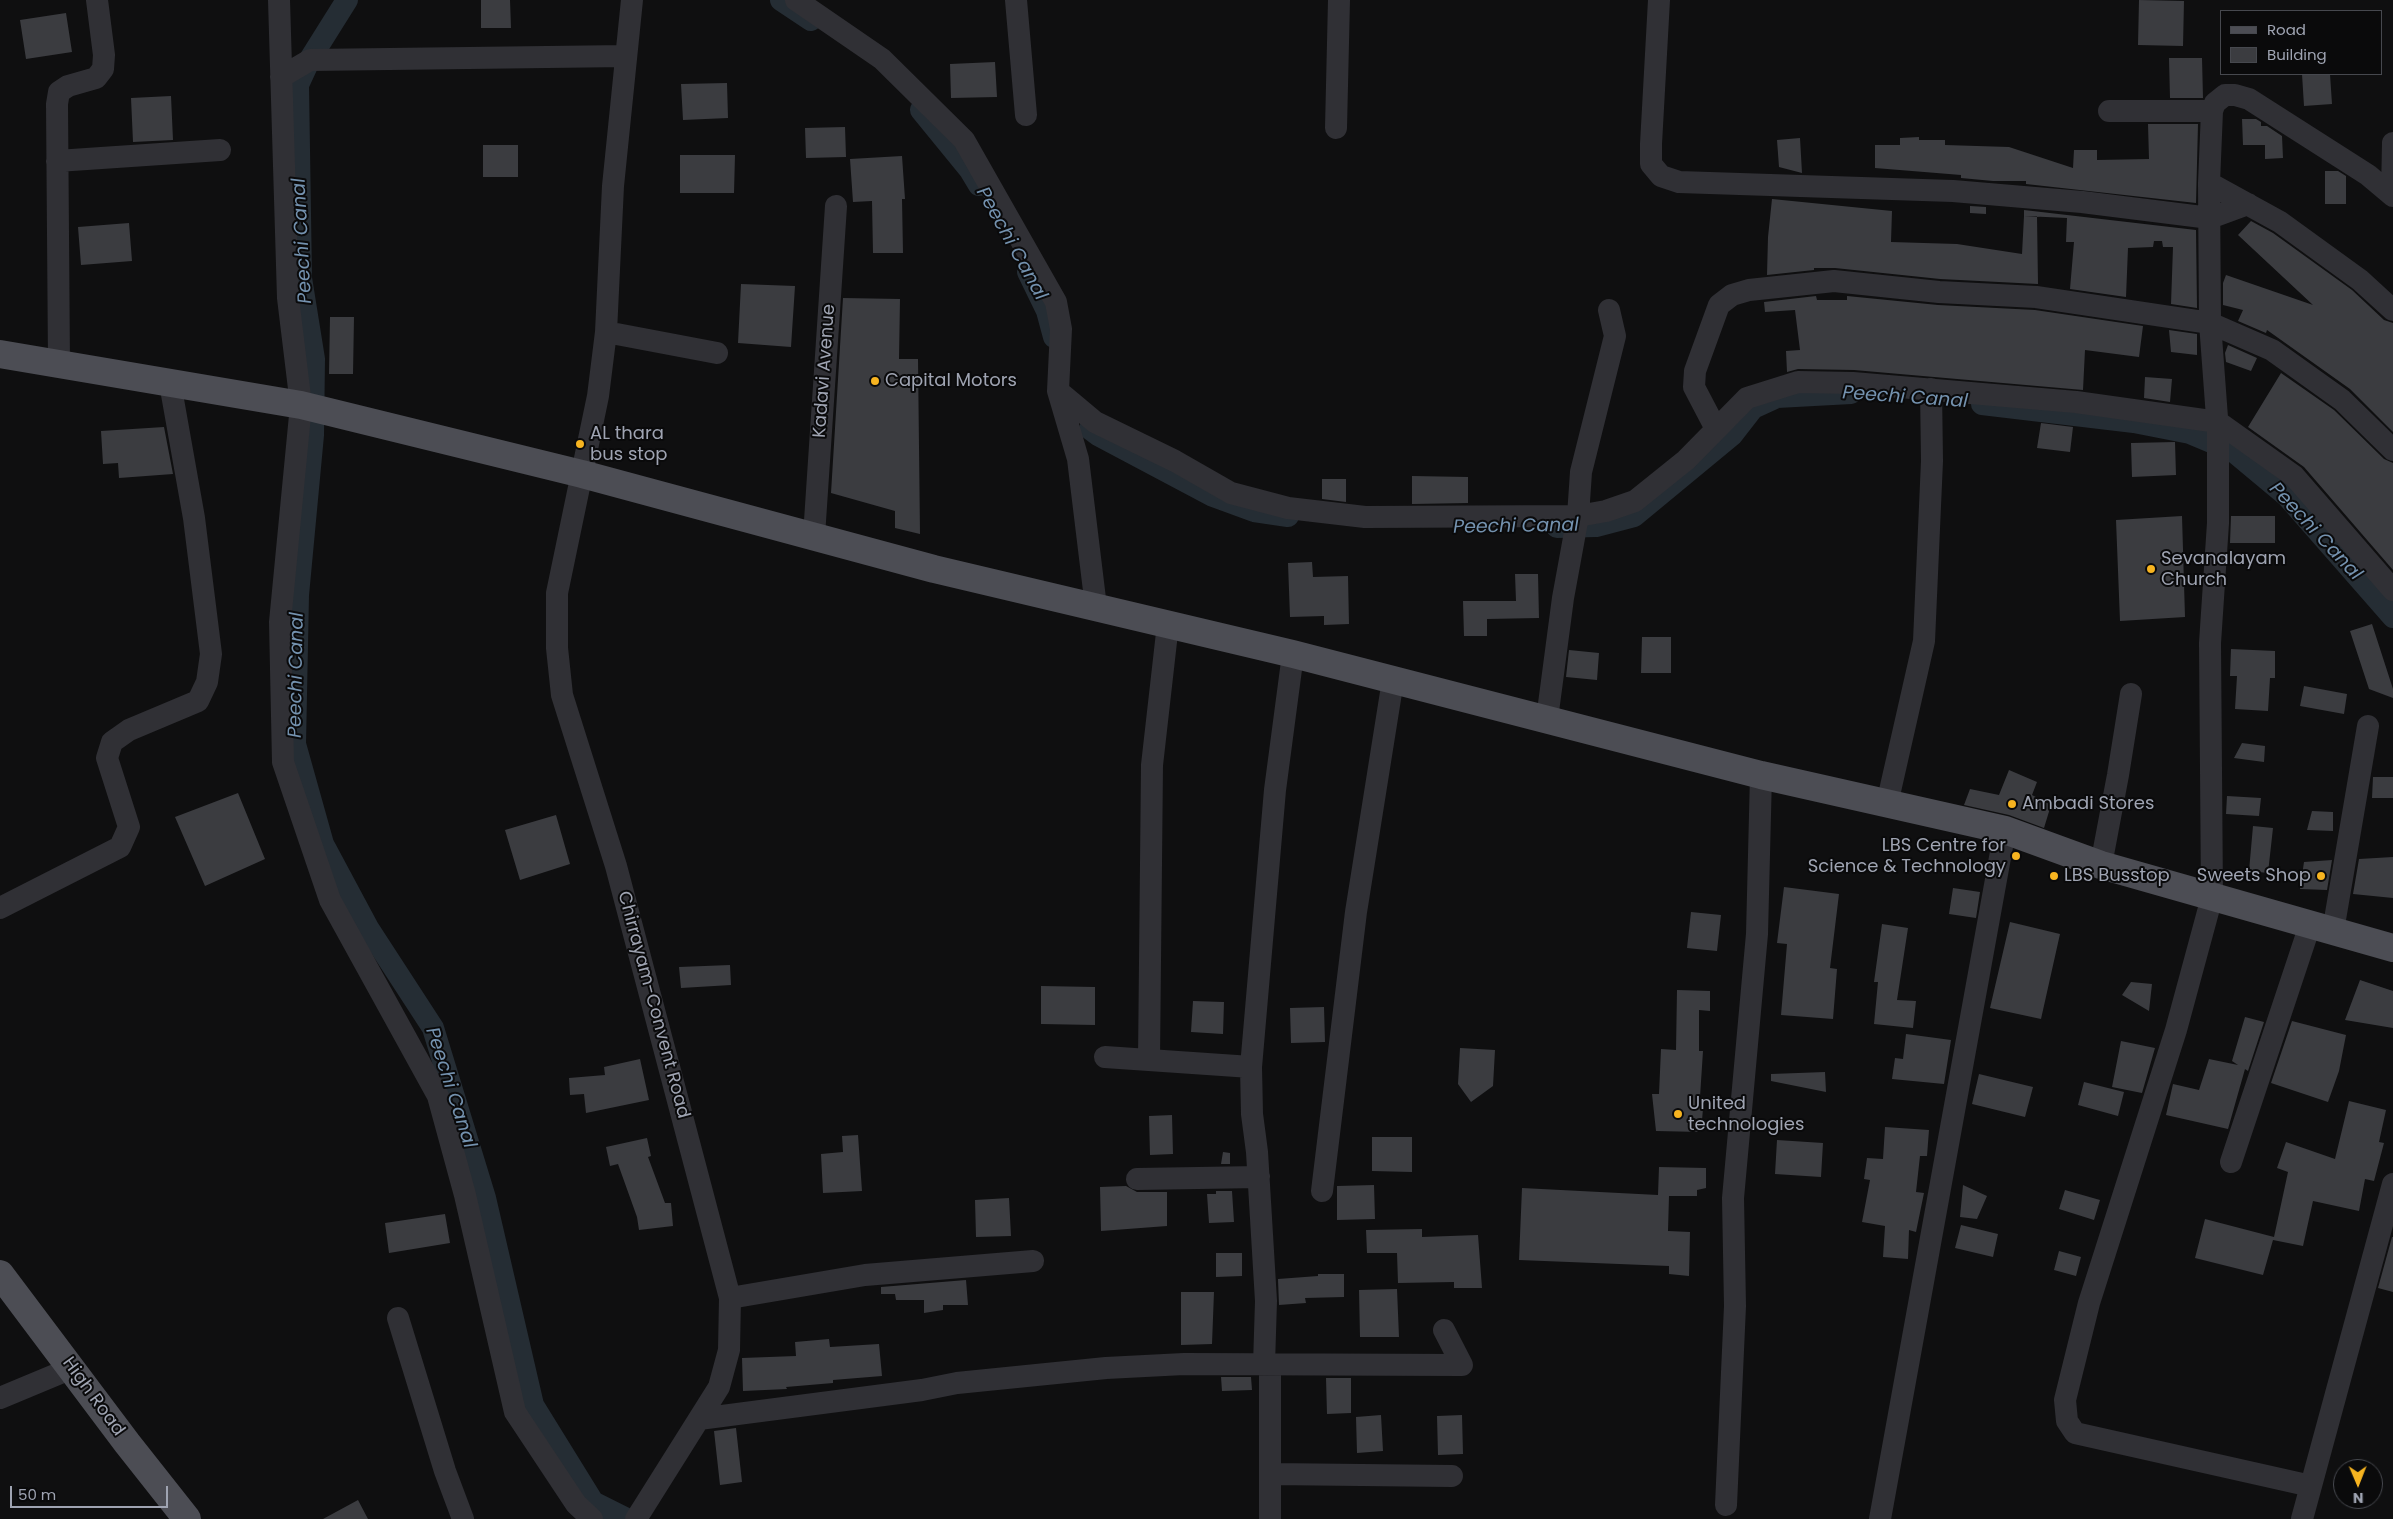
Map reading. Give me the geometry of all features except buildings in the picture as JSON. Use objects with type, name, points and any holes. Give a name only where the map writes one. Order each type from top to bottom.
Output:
[{"type":"main road","points":[[0,354],[312,407],[582,474],[934,569],[1294,654],[1761,775],[2005,830],[2101,865],[2393,948]]},
{"type":"main road","name":"High Road","points":[[0,1274],[72,1368],[126,1443],[187,1519]]},
{"type":"street","points":[[59,364],[57,104],[59,92],[68,86],[96,78],[103,69],[104,55],[97,0]]},
{"type":"street","points":[[279,0],[288,298],[312,407],[280,622],[283,762],[330,900],[438,1096],[465,1195],[516,1412],[576,1504],[592,1519]]},
{"type":"street","name":"Chirrayam-Convent Road","points":[[632,0],[613,186],[606,332],[598,396],[557,593],[557,648],[562,695],[616,866],[730,1298],[729,1350],[718,1387],[642,1517]]},
{"type":"street","points":[[796,0],[882,59],[964,140],[1056,302],[1061,329],[1058,390],[1078,459],[1096,607]]},
{"type":"street","points":[[1016,0],[1026,115]]},
{"type":"street","points":[[1336,128],[1339,0]]},
{"type":"street","points":[[1659,0],[1651,164],[1660,176],[1679,182],[1953,191],[2082,202],[2210,218],[2248,204]]},
{"type":"street","points":[[281,77],[310,60],[626,56]]},
{"type":"street","points":[[2311,1486],[2075,1433],[2066,1421],[2066,1400],[2089,1303],[2176,1030],[2212,897],[2210,643],[2218,523],[2218,427],[2210,323],[2209,183],[2212,111],[2215,103],[2224,95],[2235,94],[2249,99],[2368,175],[2392,195]]},
{"type":"street","points":[[2109,111],[2212,111]]},
{"type":"street","points":[[2392,195],[2393,143]]},
{"type":"street","points":[[57,161],[220,150]]},
{"type":"street","points":[[2209,183],[2280,222],[2352,274],[2393,310]]},
{"type":"street","name":"Kadavi Avenue","points":[[814,536],[836,206]]},
{"type":"street","points":[[1716,429],[1694,387],[1694,371],[1720,305],[1732,295],[1749,290],[1834,281],[1938,292],[2036,297],[2210,323],[2272,350],[2342,400],[2393,450]]},
{"type":"street","points":[[1547,719],[1578,516],[1581,472],[1615,336],[1608,310]]},
{"type":"street","points":[[606,332],[717,353]]},
{"type":"street","points":[[1058,390],[1095,422],[1175,461],[1230,494],[1288,508],[1365,517],[1578,516],[1606,511],[1634,501],[1686,460],[1746,398],[1798,382],[1853,382],[2076,402],[2218,427],[2294,476],[2393,590]]},
{"type":"street","points":[[0,908],[120,847],[129,827],[107,758],[112,742],[129,730],[198,701],[207,682],[211,654],[194,518],[170,383]]},
{"type":"street","points":[[1887,804],[1924,642],[1932,461],[1931,389]]},
{"type":"street","points":[[1149,1060],[1152,765],[1168,624]]},
{"type":"street","points":[[1270,1519],[1271,1474],[1266,1301],[1259,1177],[1252,1114],[1251,1066],[1274,790],[1294,654]]},
{"type":"street","points":[[1322,1191],[1356,912],[1393,680]]},
{"type":"street","points":[[2101,865],[2118,775],[2130,694]]},
{"type":"street","points":[[2232,1162],[2321,928],[2368,726]]},
{"type":"street","points":[[1726,1505],[1735,1306],[1733,1198],[1757,934],[1761,775]]},
{"type":"street","points":[[1880,1519],[2005,830]]},
{"type":"street","points":[[1105,1057],[1251,1066]]},
{"type":"street","points":[[1137,1179],[1259,1177]]},
{"type":"street","points":[[2302,1519],[2393,1184]]},
{"type":"street","points":[[730,1298],[865,1275],[1033,1261]]},
{"type":"street","points":[[398,1318],[445,1471],[463,1519]]},
{"type":"street","points":[[700,1419],[922,1390],[957,1383],[1106,1368],[1184,1364],[1462,1365],[1444,1330]]},
{"type":"street","points":[[0,1398],[72,1368]]},
{"type":"street","points":[[1271,1474],[1452,1476]]},
{"type":"waterway","name":"Peechi Canal","points":[[347,0],[310,59],[298,85],[301,278],[314,359],[313,435],[298,595],[295,744],[323,844],[368,928],[433,1028],[485,1198],[533,1405],[593,1502],[627,1519]]},
{"type":"waterway","name":"Peechi Canal","points":[[781,0],[811,20]]},
{"type":"waterway","name":"Peechi Canal","points":[[921,110],[970,170],[979,185]]},
{"type":"waterway","name":"Peechi Canal","points":[[1028,272],[1047,311],[1054,337]]},
{"type":"waterway","name":"Peechi Canal","points":[[1557,527],[1596,526],[1634,516],[1732,435],[1753,408],[1777,397],[1851,393]]},
{"type":"waterway","name":"Peechi Canal","points":[[1982,404],[2134,422],[2190,433],[2233,451],[2287,496],[2393,617]]},
{"type":"waterway","name":"Peechi Canal","points":[[1090,429],[1213,496],[1254,511],[1288,516]]},
{"type":"place","name":"Capital Motors","points":[[875,381]]},
{"type":"place","name":"AL thara bus stop","points":[[580,444]]},
{"type":"place","name":"Sevanalayam Church","points":[[2151,569]]},
{"type":"place","name":"Ambadi Stores","points":[[2012,804]]},
{"type":"place","name":"LBS Centre for Science & Technology","points":[[2016,856]]},
{"type":"place","name":"LBS Busstop","points":[[2054,876]]},
{"type":"place","name":"Sweets Shop","points":[[2321,876]]},
{"type":"place","name":"United technologies","points":[[1678,1114]]}]
